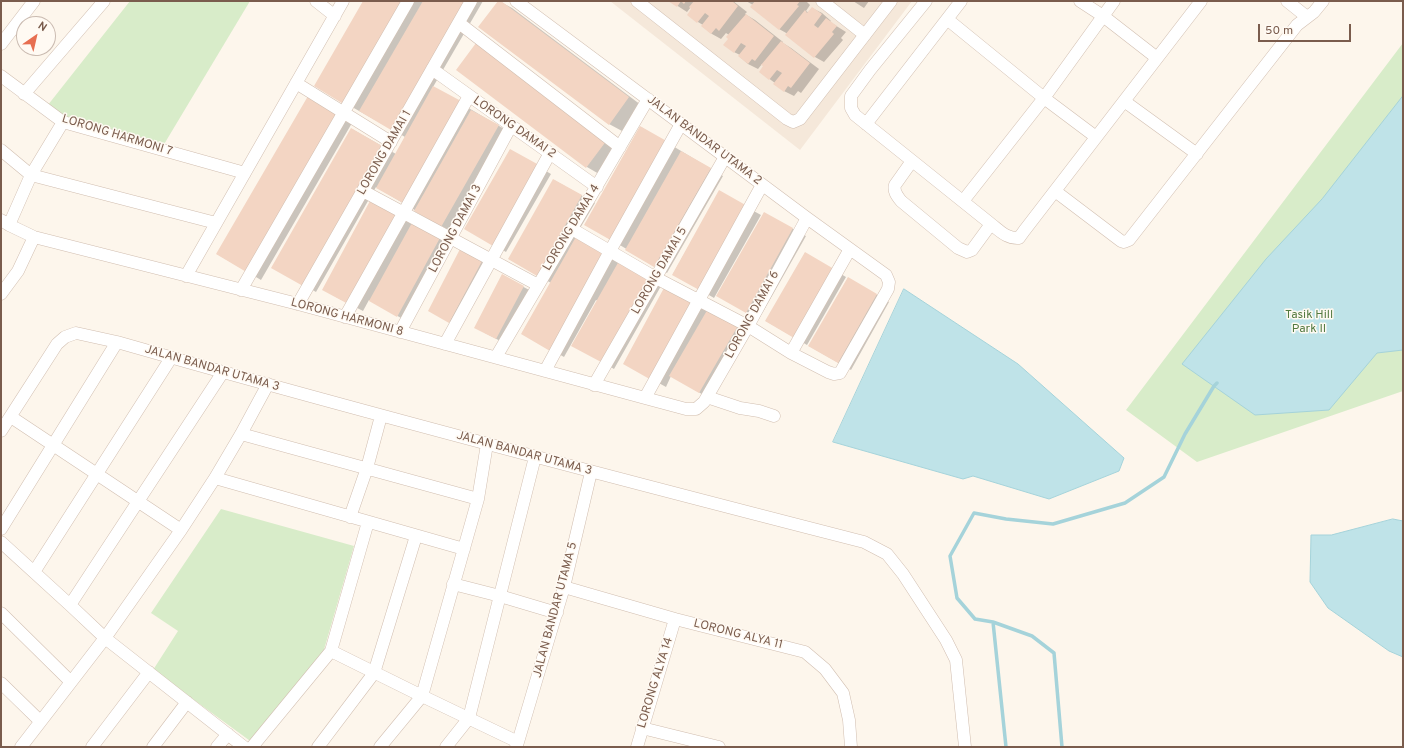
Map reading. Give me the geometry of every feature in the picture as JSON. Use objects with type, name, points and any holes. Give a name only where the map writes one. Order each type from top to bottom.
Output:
[{"type":"street","points":[[1,44],[34,1]]},
{"type":"street","points":[[316,1],[335,16]]},
{"type":"street","points":[[186,276],[343,1]]},
{"type":"street","points":[[241,290],[408,1]]},
{"type":"street","name":"LORONG DAMAI 1","points":[[298,304],[471,1]]},
{"type":"street","name":"JALAN BANDAR UTAMA 2","points":[[516,1],[806,218],[886,275],[889,282],[888,289],[840,373],[834,374],[828,372],[791,353]]},
{"type":"street","points":[[637,1],[787,119],[794,122],[800,119],[891,1]]},
{"type":"street","points":[[822,1],[865,35]]},
{"type":"street","points":[[926,1],[851,96],[851,108],[855,115],[991,224],[1008,237],[1019,238],[1201,1]]},
{"type":"street","points":[[866,124],[961,1]]},
{"type":"street","points":[[1080,1],[1103,16],[1157,58]]},
{"type":"street","points":[[963,201],[1044,98],[1114,1]]},
{"type":"street","points":[[1286,1],[1307,17]]},
{"type":"street","points":[[1055,191],[1121,241],[1124,242],[1129,240],[1297,25],[1314,12],[1323,1]]},
{"type":"street","points":[[24,94],[99,3]]},
{"type":"street","points":[[947,19],[1044,98],[1096,137]]},
{"type":"street","points":[[458,23],[620,147]]},
{"type":"street","name":"LORONG DAMAI 2","points":[[432,69],[597,187]]},
{"type":"street","name":"LORONG HARMONI 7","points":[[1,76],[63,122],[245,173]]},
{"type":"street","points":[[296,83],[391,142]]},
{"type":"street","points":[[345,317],[469,96]]},
{"type":"street","name":"LORONG DAMAI 4","points":[[496,357],[648,99]]},
{"type":"street","points":[[1124,101],[1197,154]]},
{"type":"street","points":[[5,222],[63,122]]},
{"type":"street","points":[[545,371],[681,124]]},
{"type":"street","name":"LORONG DAMAI 3","points":[[400,332],[511,126]]},
{"type":"street","points":[[1,150],[31,175],[216,224]]},
{"type":"street","points":[[445,344],[550,154]]},
{"type":"street","name":"LORONG DAMAI 5","points":[[594,385],[725,157]]},
{"type":"street","points":[[912,161],[895,185],[894,188],[896,193],[901,201],[958,248],[967,252],[972,250],[991,224]]},
{"type":"street","points":[[645,398],[762,185]]},
{"type":"street","points":[[363,191],[538,285]]},
{"type":"street","name":"LORONG DAMAI 6","points":[[696,409],[701,406],[707,397],[748,326],[806,218]]},
{"type":"street","name":"LORONG HARMONI 8","points":[[5,222],[34,237],[298,304],[686,409],[696,409]]},
{"type":"street","points":[[572,229],[656,278],[748,326],[791,353],[850,249]]},
{"type":"street","points":[[1,294],[18,271],[34,237]]},
{"type":"street","name":"JALAN BANDAR UTAMA 3","points":[[1,431],[58,344],[65,337],[76,333],[117,342],[381,416],[591,472],[864,542],[886,554],[903,574],[946,640],[956,660],[965,747]]},
{"type":"street","points":[[1,529],[117,342]]},
{"type":"street","points":[[34,572],[171,358]]},
{"type":"street","points":[[70,605],[223,372]]},
{"type":"street","points":[[21,747],[106,638],[181,530],[215,478],[268,384]]},
{"type":"street","points":[[707,397],[740,408],[759,411],[774,416]]},
{"type":"street","points":[[350,517],[367,468],[381,416]]},
{"type":"street","points":[[11,417],[181,530]]},
{"type":"street","points":[[241,434],[478,499]]},
{"type":"street","points":[[380,747],[422,696],[478,499],[487,444]]},
{"type":"street","points":[[446,747],[469,718],[535,457]]},
{"type":"street","name":"JALAN BANDAR UTAMA 5","points":[[517,745],[557,613],[591,472]]},
{"type":"street","points":[[215,478],[464,549]]},
{"type":"street","points":[[252,747],[331,651],[368,522]]},
{"type":"street","points":[[318,747],[374,673],[416,536]]},
{"type":"street","points":[[1,542],[106,638],[244,747]]},
{"type":"street","points":[[453,584],[557,613]]},
{"type":"street","name":"LORONG ALYA 11","points":[[564,587],[676,619],[805,652],[825,669],[843,693],[849,720],[851,747]]},
{"type":"street","points":[[1,613],[71,682]]},
{"type":"street","name":"LORONG ALYA 14","points":[[637,747],[676,619]]},
{"type":"street","points":[[331,651],[469,718],[517,745]]},
{"type":"street","points":[[92,747],[149,672]]},
{"type":"street","points":[[1,683],[40,722]]},
{"type":"street","points":[[153,747],[187,702]]},
{"type":"street","points":[[642,728],[719,747]]},
{"type":"street","points":[[217,747],[228,734]]},
{"type":"shaded area","points":[[610,1],[912,1],[800,150]]},
{"type":"green space","points":[[130,1],[250,1],[160,151],[44,110]]},
{"type":"green space","name":"Tasik Hill Park II","points":[[1403,43],[1403,391],[1197,462],[1126,410]]},
{"type":"green space","points":[[221,509],[354,546],[321,660],[253,743],[153,670],[178,631],[151,613]]},
{"type":"water","name":"Tasik Hill Park II","points":[[1403,96],[1403,350],[1377,353],[1329,410],[1255,415],[1182,364],[1266,259],[1322,199]]},
{"type":"water","points":[[904,289],[1018,364],[1124,458],[1119,471],[1049,499],[973,476],[963,479],[833,442]]},
{"type":"water","points":[[1393,519],[1403,521],[1403,657],[1389,651],[1328,608],[1310,582],[1311,535],[1331,535]]},
{"type":"building","points":[[363,1],[406,1],[345,105],[314,86]]},
{"type":"building","points":[[423,1],[466,1],[391,130],[359,111]]},
{"type":"building","points":[[498,1],[501,1],[629,97],[609,125],[478,27]]},
{"type":"building","points":[[668,1],[681,1],[677,7]]},
{"type":"building","points":[[694,1],[732,1],[738,6],[719,31],[716,28],[711,34],[701,26],[709,16],[705,13],[697,23],[687,15],[691,9],[689,7]]},
{"type":"building","points":[[755,1],[800,1],[797,5],[799,6],[779,30],[750,7]]},
{"type":"building","points":[[812,7],[822,14],[814,25],[818,28],[826,18],[837,26],[832,32],[834,34],[814,58],[785,35],[805,10],[807,13]]},
{"type":"building","points":[[746,14],[774,36],[755,61],[752,59],[748,64],[738,56],[746,46],[741,43],[734,53],[723,45],[728,39],[726,37]]},
{"type":"building","points":[[781,41],[810,63],[791,88],[788,86],[784,92],[773,84],[782,73],[777,70],[769,80],[759,72],[763,66],[761,65]]},
{"type":"building","points":[[476,43],[607,140],[586,168],[456,70]]},
{"type":"building","points":[[433,86],[461,101],[403,203],[376,188]]},
{"type":"building","points":[[308,96],[340,115],[248,273],[216,254]]},
{"type":"building","points":[[471,110],[499,125],[441,227],[414,211]]},
{"type":"building","points":[[640,126],[670,143],[614,242],[584,225]]},
{"type":"building","points":[[351,128],[382,146],[303,286],[271,268]]},
{"type":"building","points":[[510,149],[539,165],[493,246],[464,229]]},
{"type":"building","points":[[681,151],[711,168],[654,267],[625,250]]},
{"type":"building","points":[[553,179],[582,195],[537,276],[508,259]]},
{"type":"building","points":[[719,190],[749,207],[701,291],[672,275]]},
{"type":"building","points":[[371,199],[399,214],[350,305],[322,290]]},
{"type":"building","points":[[764,212],[793,228],[746,313],[716,296]]},
{"type":"building","points":[[413,221],[441,236],[397,317],[369,301]]},
{"type":"building","points":[[577,235],[607,252],[550,351],[521,334]]},
{"type":"building","points":[[460,249],[482,261],[449,323],[428,311]]},
{"type":"building","points":[[805,252],[834,269],[794,338],[765,321]]},
{"type":"building","points":[[619,261],[648,278],[601,362],[571,346]]},
{"type":"building","points":[[502,274],[524,286],[496,339],[474,328]]},
{"type":"building","points":[[848,277],[877,294],[838,363],[808,346]]},
{"type":"building","points":[[665,286],[695,302],[653,381],[623,364]]},
{"type":"building","points":[[709,307],[739,324],[699,393],[669,376]]},
{"type":"waterway","points":[[1062,747],[1054,653],[1032,636],[993,622],[975,619],[957,598],[950,556],[974,513],[1006,519],[1053,524],[1125,503],[1164,477],[1185,434],[1217,383]]},
{"type":"waterway","points":[[993,622],[1006,747]]}]
